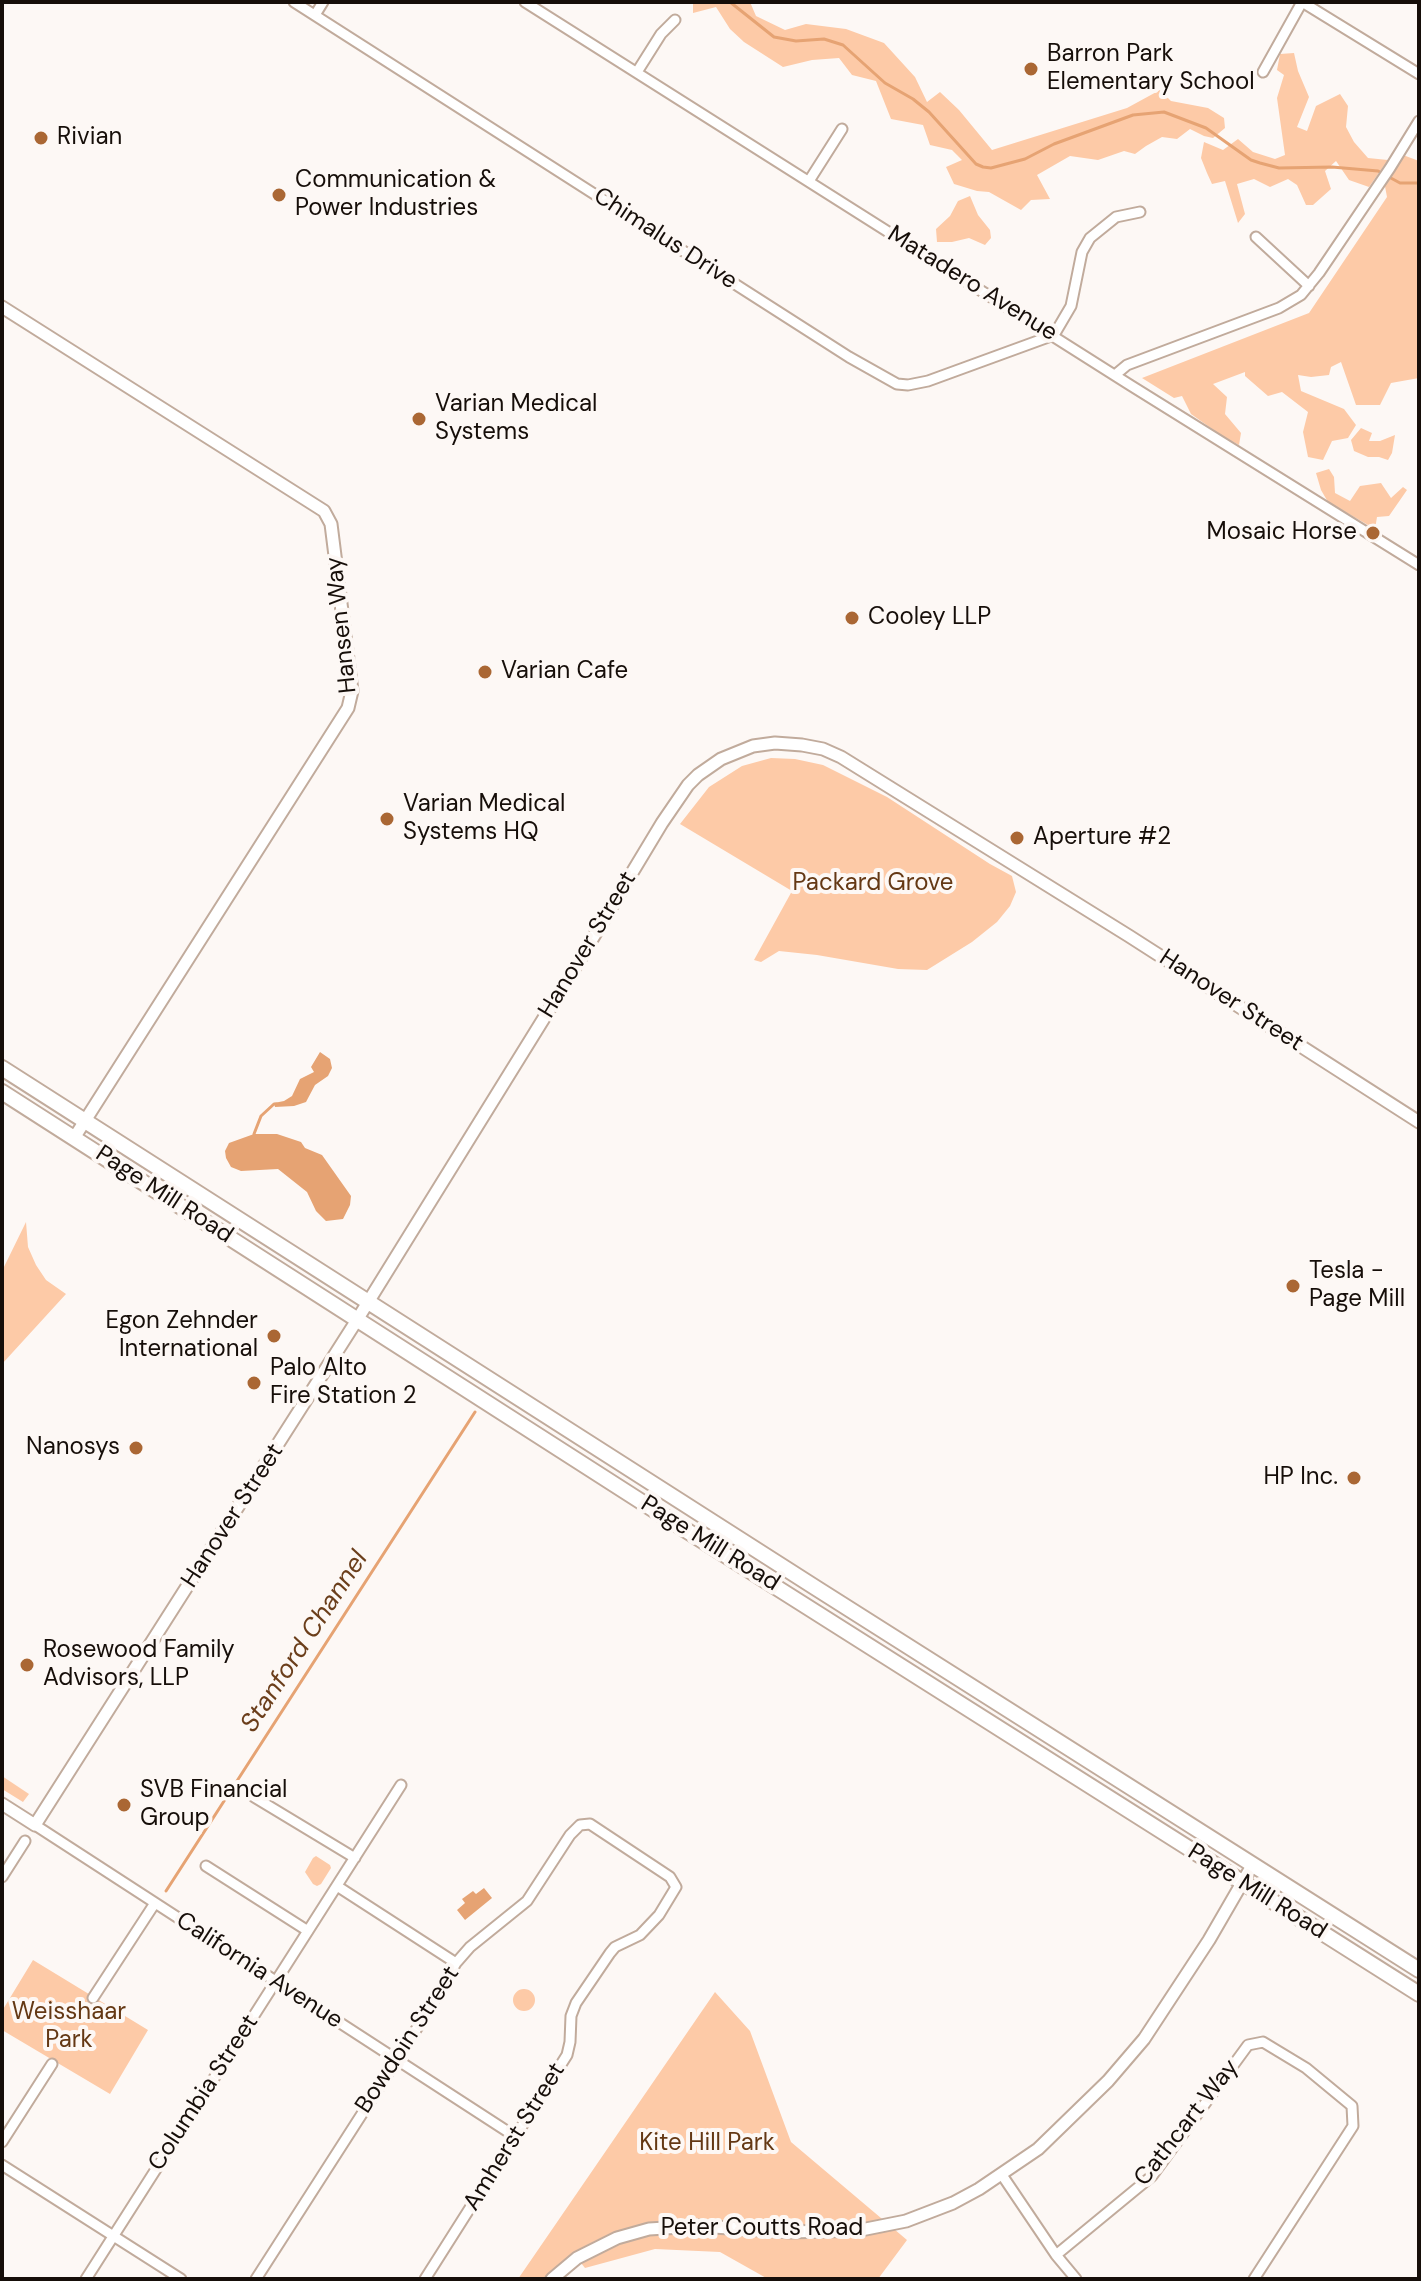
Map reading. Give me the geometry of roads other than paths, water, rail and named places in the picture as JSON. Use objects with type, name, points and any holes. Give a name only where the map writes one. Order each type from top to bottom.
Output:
[{"type":"main road","name":"Page Mill Road","points":[[2,1068],[1419,1970]]},
{"type":"main road","name":"Page Mill Road","points":[[2,1092],[1419,1994]]},
{"type":"main road","points":[[802,1603],[832,1597]]},
{"type":"street","name":"Chimalus Drive","points":[[294,2],[849,357],[897,384],[928,381],[1054,335]]},
{"type":"street","points":[[315,15],[323,2]]},
{"type":"street","name":"Matadero Avenue","points":[[525,2],[1419,565]]},
{"type":"street","points":[[1263,72],[1302,2],[1419,74]]},
{"type":"street","points":[[637,72],[661,34],[675,20]]},
{"type":"street","points":[[1115,375],[1127,365],[1279,308],[1301,295],[1419,121]]},
{"type":"street","points":[[809,181],[842,129]]},
{"type":"street","points":[[1054,335],[1071,306],[1082,252],[1090,238],[1116,217],[1140,212]]},
{"type":"street","points":[[1256,237],[1309,286]]},
{"type":"street","name":"Hansen Way","points":[[2,307],[324,511],[331,524],[352,691],[348,708],[74,1138]]},
{"type":"street","name":"Hanover Street","points":[[35,1825],[369,1301],[680,795],[709,766],[737,751],[775,743],[823,749],[841,757],[1093,913],[1419,1122]]},
{"type":"street","name":"Columbia Street","points":[[86,2279],[401,1785]]},
{"type":"street","points":[[254,1797],[355,1858]]},
{"type":"street","name":"California Avenue","points":[[2,1804],[516,2137]]},
{"type":"street","name":"Amherst Street","points":[[425,2279],[567,2055],[571,2016],[576,2003],[615,1947],[640,1935],[673,1894],[675,1882],[670,1877],[593,1826],[585,1824]]},
{"type":"street","name":"Bowdoin Street","points":[[256,2279],[456,1963],[470,1947],[527,1901],[570,1835],[585,1824]]},
{"type":"street","points":[[2,1877],[25,1841]]},
{"type":"street","name":"Peter Coutts Road","points":[[552,2279],[577,2258],[617,2238],[649,2229],[698,2226],[791,2232],[861,2230],[906,2221],[953,2203],[1002,2175],[1058,2131],[1144,2039],[1209,1940],[1253,1864]]},
{"type":"street","points":[[206,1866],[308,1931]]},
{"type":"street","points":[[337,1886],[456,1963]]},
{"type":"street","points":[[93,1998],[155,1903]]},
{"type":"street","name":"Cathcart Way","points":[[1056,2255],[1152,2176],[1248,2045],[1263,2042],[1306,2068],[1352,2106],[1353,2126],[1254,2279]]},
{"type":"street","points":[[2,2142],[52,2064]]},
{"type":"street","points":[[2,2165],[181,2279]]},
{"type":"street","points":[[1002,2175],[1076,2279]]},
{"type":"waterway","points":[[730,2],[774,37],[796,41],[824,39],[843,45],[885,83],[929,112],[976,164],[983,167],[991,168],[1025,159],[1054,144],[1133,115],[1164,112],[1206,128],[1260,163],[1279,168],[1332,167],[1382,173]]},
{"type":"waterway","points":[[1389,177],[1400,183],[1419,183]]},
{"type":"waterway","points":[[254,1134],[261,1116],[277,1104]]},
{"type":"waterway","name":"Stanford Channel","points":[[166,1891],[475,1412]]},
{"type":"place","name":"Barron Park Elementary School","points":[[1031,69]]},
{"type":"place","name":"Rivian","points":[[41,138]]},
{"type":"place","name":"Communication & Power Industries","points":[[279,195]]},
{"type":"place","name":"Varian Medical Systems","points":[[419,419]]},
{"type":"place","name":"Mosaic Horse","points":[[1373,533]]},
{"type":"place","name":"Cooley LLP","points":[[852,618]]},
{"type":"place","name":"Varian Cafe","points":[[485,672]]},
{"type":"place","name":"Varian Medical Systems HQ","points":[[387,819]]},
{"type":"place","name":"Aperture #2","points":[[1017,838]]},
{"type":"place","name":"Tesla - Page Mill","points":[[1293,1286]]},
{"type":"place","name":"Egon Zehnder International","points":[[274,1336]]},
{"type":"place","name":"Palo Alto Fire Station 2","points":[[254,1383]]},
{"type":"place","name":"Nanosys","points":[[136,1448]]},
{"type":"place","name":"HP Inc.","points":[[1354,1478]]},
{"type":"place","name":"Rosewood Family Advisors, LLP","points":[[27,1665]]},
{"type":"place","name":"SVB Financial Group","points":[[124,1805]]},
{"type":"park label","name":"Packard Grove","points":[[873,884]]},
{"type":"park label","name":"Weisshaar Park","points":[[69,2027]]},
{"type":"park label","name":"Kite Hill Park","points":[[707,2144]]}]
